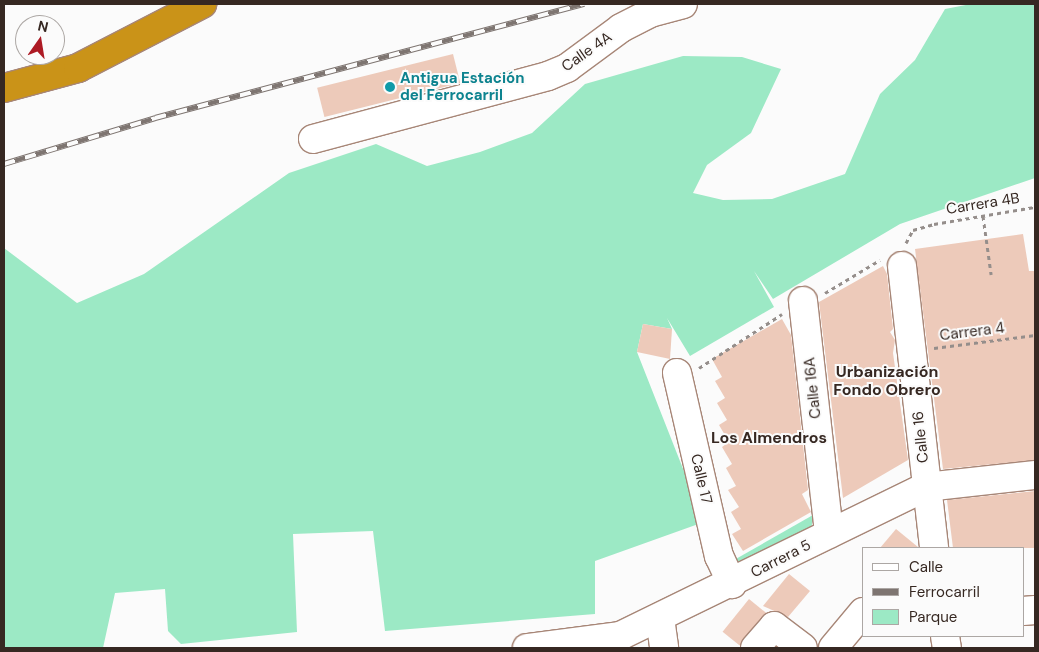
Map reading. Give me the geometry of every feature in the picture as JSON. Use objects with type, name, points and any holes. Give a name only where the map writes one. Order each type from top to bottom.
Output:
[{"type":"highway","points":[[4,88],[78,68],[202,4]]},
{"type":"street","name":"Calle 4A","points":[[313,139],[548,76],[568,68],[621,28],[650,13],[683,4]]},
{"type":"street","name":"Calle 16","points":[[902,256],[934,547]]},
{"type":"street","name":"Calle 16A","points":[[803,301],[829,534]]},
{"type":"street","name":"Calle 17","points":[[677,373],[719,556],[732,584]]},
{"type":"street","name":"Carrera 5","points":[[527,648],[620,636],[732,584],[926,487],[1035,475]]},
{"type":"street","points":[[833,648],[862,613]]},
{"type":"street","points":[[660,618],[664,648]]},
{"type":"street","points":[[755,648],[774,626],[803,648]]},
{"type":"path","name":"Carrera 4B","points":[[902,256],[913,230],[934,224],[1035,207]]},
{"type":"path","points":[[983,216],[990,274]]},
{"type":"path","name":"Carrera 4","points":[[911,350],[1035,335]]},
{"type":"green space","points":[[971,4],[1035,4],[1035,178],[900,224],[773,299],[754,271],[774,307],[690,356],[667,318],[672,329],[643,324],[637,352],[704,522],[595,561],[595,614],[385,631],[373,531],[293,534],[297,632],[181,644],[168,631],[165,589],[115,593],[103,648],[4,648],[4,248],[77,303],[144,274],[289,173],[376,144],[427,166],[480,152],[532,133],[585,84],[683,56],[742,57],[781,69],[751,133],[707,165],[693,193],[723,200],[772,199],[845,174],[880,94],[915,60],[945,9]]},
{"type":"green space","points":[[813,515],[811,532],[738,570],[734,560]]},
{"type":"building","name":"Antigua Estación del Ferrocarril","points":[[453,54],[460,83],[324,117],[317,88]]},
{"type":"building","points":[[1023,234],[1029,271],[1035,271],[1035,460],[943,469],[915,249]]},
{"type":"building","points":[[883,266],[887,274],[893,329],[890,332],[895,340],[893,353],[908,460],[843,498],[819,302]]},
{"type":"building","points":[[782,319],[791,335],[808,490],[802,494],[811,512],[743,551],[732,534],[741,529],[731,512],[739,507],[728,490],[736,486],[726,468],[732,464],[722,447],[729,442],[719,425],[727,420],[717,403],[725,398],[715,381],[722,377],[712,359]]},
{"type":"building","points":[[643,324],[672,329],[670,359],[637,352]]},
{"type":"building","points":[[1035,491],[1035,548],[953,547],[947,500]]},
{"type":"building","points":[[896,529],[918,547],[881,547]]},
{"type":"building","points":[[789,574],[810,591],[788,617],[763,606]]},
{"type":"building","points":[[749,599],[766,613],[740,645],[723,632]]},
{"type":"railway","points":[[4,164],[155,118],[584,4]]},
{"type":"place","name":"Antigua Estación del Ferrocarril","points":[[390,87]]},
{"type":"district","name":"Urbanización Fondo Obrero","points":[[887,381]]},
{"type":"district","name":"Los Almendros","points":[[769,438]]}]
